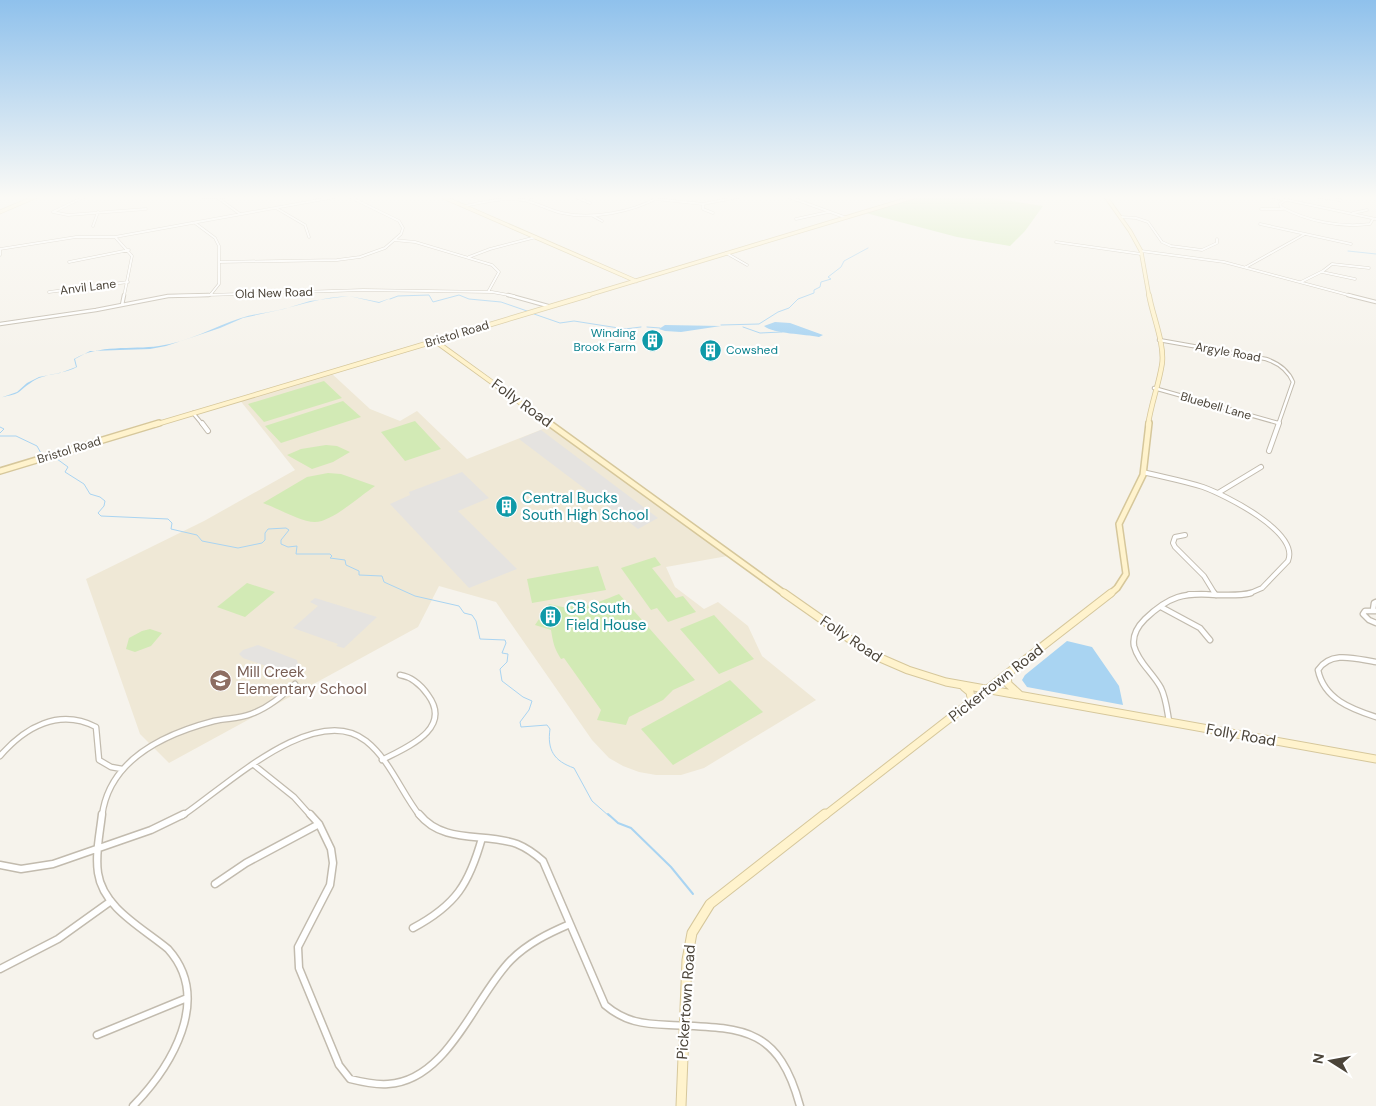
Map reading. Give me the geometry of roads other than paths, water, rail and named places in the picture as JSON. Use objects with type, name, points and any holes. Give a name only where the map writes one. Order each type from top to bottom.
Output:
[{"type":"street","points":[[0,249],[0,255]]},
{"type":"street","points":[[211,294],[219,284],[218,249]]},
{"type":"street","points":[[219,262],[349,259],[377,252],[382,249]]},
{"type":"street","points":[[438,249],[491,264],[498,270],[498,274],[488,292]]},
{"type":"street","points":[[468,257],[491,249]]},
{"type":"street","points":[[563,249],[636,280]]},
{"type":"street","name":"Bristol Road","points":[[0,471],[743,249]]},
{"type":"street","points":[[1097,249],[1214,260],[1376,302]]},
{"type":"street","name":"Pickertown Road","points":[[681,1106],[683,1026],[690,939],[697,923],[710,904],[1122,584],[1126,568],[1119,524],[1122,515],[1139,486],[1143,472],[1150,410],[1162,360],[1139,249]]},
{"type":"street","points":[[1188,257],[1186,249],[1209,249]]},
{"type":"street","points":[[1246,267],[1279,249]]},
{"type":"street","points":[[69,262],[129,250],[132,260],[122,306]]},
{"type":"street","points":[[726,254],[747,265]]},
{"type":"street","points":[[1301,282],[1322,272],[1332,264],[1369,268]]},
{"type":"street","points":[[1322,272],[1356,279]]},
{"type":"street","name":"Anvil Lane","points":[[49,292],[128,282]]},
{"type":"street","name":"Old New Road","points":[[0,324],[122,306],[168,296],[211,294],[363,290],[488,292],[504,294],[548,306]]},
{"type":"street","name":"Argyle Road","points":[[1159,340],[1273,361],[1291,376],[1293,382],[1278,423]]},
{"type":"street","name":"Folly Road","points":[[435,341],[859,647],[886,662],[962,686],[1376,759]]},
{"type":"street","name":"Bluebell Lane","points":[[1154,388],[1278,423]]},
{"type":"street","points":[[193,413],[208,431]]},
{"type":"street","points":[[1269,451],[1278,423]]},
{"type":"street","points":[[1218,493],[1261,467]]},
{"type":"street","points":[[1143,472],[1201,486],[1218,493],[1270,525],[1285,540],[1290,555],[1288,563],[1258,591],[1245,595],[1183,595],[1170,600],[1138,626],[1133,641],[1135,650],[1161,688],[1169,721]]},
{"type":"street","points":[[1185,535],[1175,537],[1173,543],[1175,547],[1204,576],[1216,595]]},
{"type":"street","points":[[1376,602],[1374,603],[1375,611],[1365,611],[1363,614],[1369,620],[1376,623]]},
{"type":"street","points":[[1161,607],[1200,628],[1210,640]]},
{"type":"street","points":[[1376,662],[1333,658],[1323,662],[1318,670],[1319,679],[1333,696],[1350,708],[1376,717]]},
{"type":"street","points":[[382,760],[418,742],[429,730],[436,716],[434,700],[418,682],[400,675]]},
{"type":"street","points":[[1007,675],[1010,687],[1026,697]]},
{"type":"street","points":[[133,1106],[152,1085],[172,1057],[183,1029],[186,1016],[186,998],[183,974],[174,956],[111,901],[102,887],[98,875],[104,797],[113,780],[140,754],[193,726],[251,714],[276,701],[295,684]]},
{"type":"street","points":[[962,686],[970,692],[972,702]]},
{"type":"street","points":[[0,756],[14,741],[38,726],[52,721],[78,719],[96,727],[97,757],[101,763],[107,767],[122,770]]},
{"type":"street","points":[[0,865],[16,870],[28,870],[150,830],[172,821],[278,748],[295,739],[314,733],[348,732],[364,738],[382,760],[418,814],[430,825],[453,834],[513,841],[535,852],[547,868],[606,1005],[621,1018],[630,1022],[735,1028],[760,1040],[774,1052],[787,1068],[793,1079],[800,1106]]},
{"type":"street","points":[[254,766],[294,797],[319,824],[331,849],[334,863],[330,885],[298,947],[298,968],[339,1065],[350,1079],[374,1083],[399,1082],[428,1067],[453,1044],[504,968],[533,941],[570,924]]},
{"type":"street","points":[[215,884],[246,863],[319,824]]},
{"type":"street","points":[[413,928],[440,912],[465,884],[472,872],[482,838]]},
{"type":"street","points":[[0,969],[59,940],[111,901]]},
{"type":"street","points":[[97,1035],[186,998]]},
{"type":"water","points":[[349,296],[379,302],[391,298],[379,303]]},
{"type":"water","points":[[288,308],[243,318],[196,336],[241,318]]},
{"type":"water","points":[[775,322],[790,323],[823,335],[819,337],[775,331],[764,326]]},
{"type":"water","points":[[665,325],[721,326],[681,332],[659,329]]},
{"type":"water","points":[[184,340],[150,349],[96,351],[159,346]]},
{"type":"water","points":[[84,354],[75,359],[77,367],[62,372],[76,367],[74,359]]},
{"type":"water","points":[[48,375],[36,379],[17,393],[0,398],[17,392],[27,383],[39,377]]},
{"type":"water","points":[[1067,641],[1092,647],[1119,686],[1123,705],[1027,687],[1022,680],[1025,675]]},
{"type":"waterway","points":[[721,325],[759,324],[778,312],[789,308],[798,299],[814,293],[814,290],[820,287],[821,282],[831,279],[828,277],[841,267],[844,261],[867,249]]},
{"type":"waterway","points":[[1348,251],[1376,254]]},
{"type":"waterway","points":[[390,299],[398,296],[429,295],[433,302],[459,295],[469,299],[501,302],[530,312]]},
{"type":"waterway","points":[[534,314],[560,323],[574,321],[625,329],[641,327]]},
{"type":"waterway","points":[[647,327],[660,328]]},
{"type":"waterway","points":[[743,327],[760,333],[782,332]]},
{"type":"waterway","points":[[0,427],[4,429],[0,433]]},
{"type":"waterway","points":[[0,436],[16,436],[37,446],[42,455]]},
{"type":"waterway","points":[[49,459],[57,459],[68,467],[65,472],[84,484],[90,494],[100,497],[105,501],[104,506],[98,513],[101,516],[168,519],[172,523],[171,529],[197,535],[202,541],[238,548],[262,543],[265,540],[265,533],[268,529],[286,528],[289,530],[281,540],[281,544],[288,547],[297,546],[296,554],[330,554],[332,556],[330,558],[345,560],[346,565],[359,571],[359,575],[382,576],[384,582],[415,596],[459,606],[464,613],[472,615],[476,621],[480,639],[505,640],[506,643],[502,653],[508,654],[507,662],[500,669],[502,681],[523,697],[532,701],[529,710],[520,722],[521,727],[547,725],[550,729],[549,736],[553,754],[561,762],[574,768],[592,801],[609,816]]},
{"type":"waterway","points":[[608,814],[618,823],[631,828],[671,867],[693,894]]},
{"type":"place","name":"Winding Brook Farm","points":[[652,340]]},
{"type":"place","name":"Cowshed","points":[[710,350]]},
{"type":"place","name":"Central Bucks South High School","points":[[506,507]]},
{"type":"place","name":"CB South Field House","points":[[550,617]]},
{"type":"place","name":"Mill Creek Elementary School","points":[[221,681]]}]
